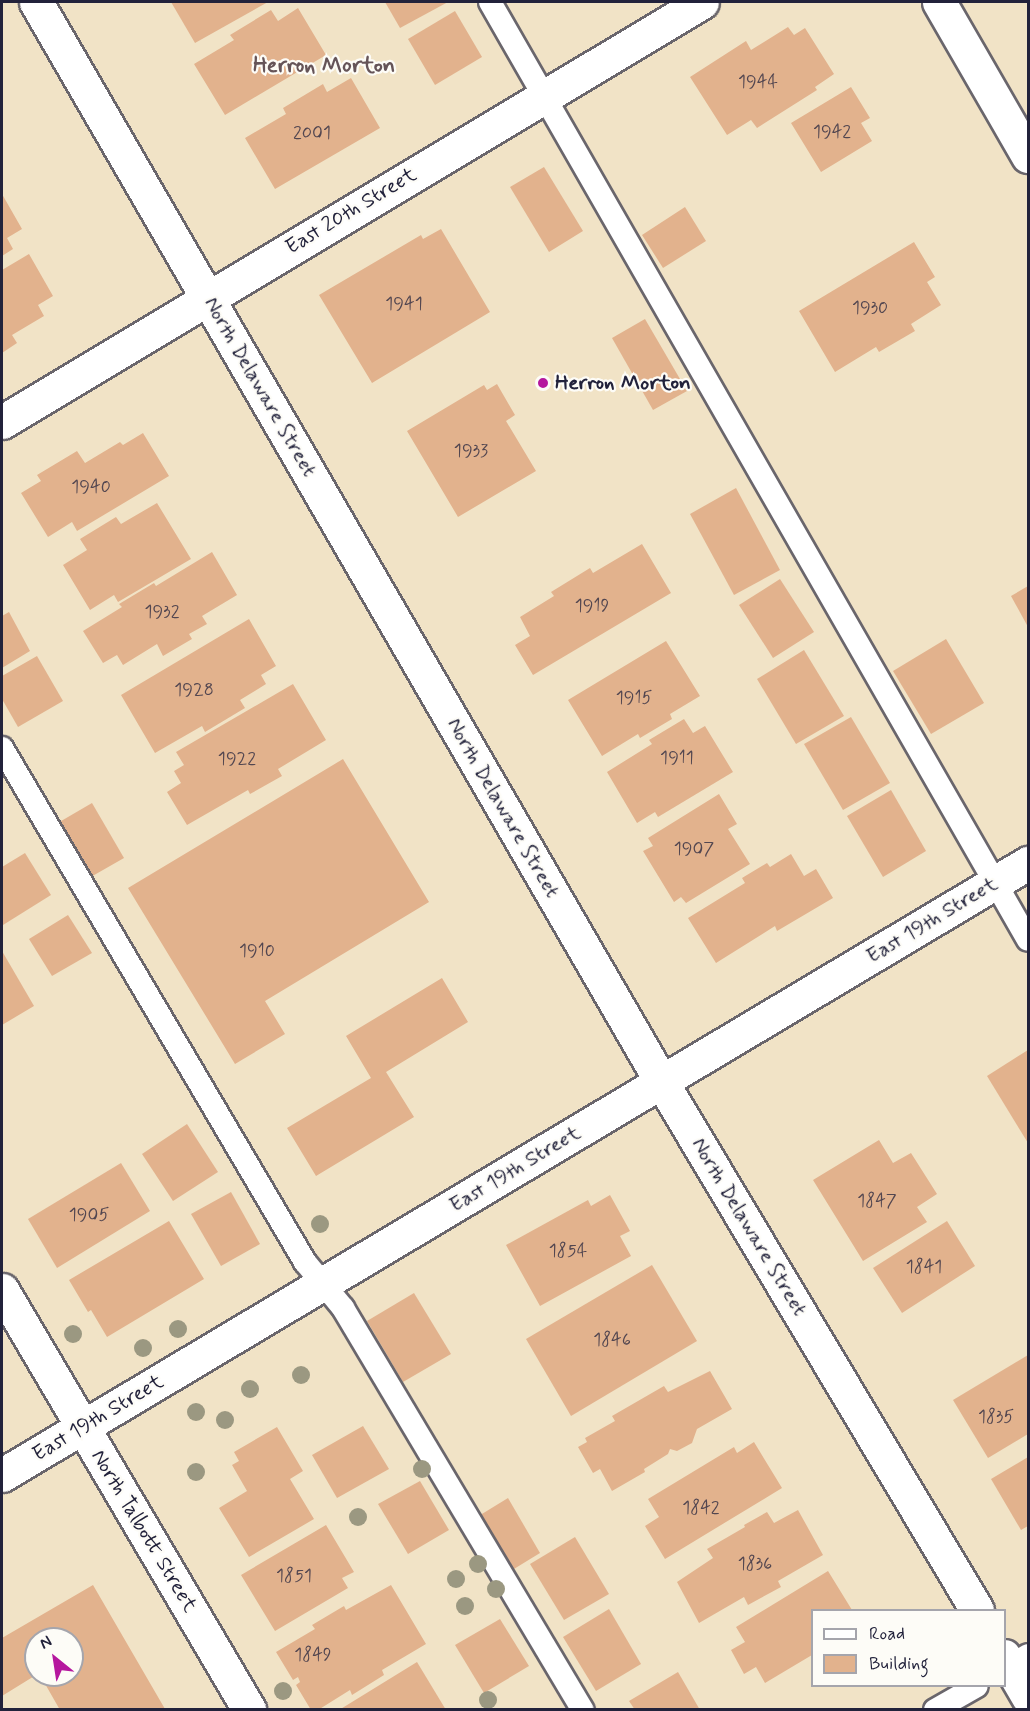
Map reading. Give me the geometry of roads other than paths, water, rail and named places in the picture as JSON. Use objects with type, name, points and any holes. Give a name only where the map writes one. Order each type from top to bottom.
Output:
[{"type":"street","name":"North Delaware Street","points":[[36,2],[661,1080],[976,1609]]},
{"type":"street","name":"East 20th Street","points":[[2,422],[702,2]]},
{"type":"street","points":[[939,2],[1029,156]]},
{"type":"street","name":"East 19th Street","points":[[2,1475],[661,1080],[1029,863]]},
{"type":"street","name":"North Talbott Street","points":[[2,1290],[249,1710]]},
{"type":"street","points":[[1012,1662],[1029,1696]]},
{"type":"lane","points":[[490,2],[994,883],[1029,940]]},
{"type":"lane","points":[[2,748],[305,1262],[344,1308],[584,1710]]},
{"type":"lane","points":[[935,1710],[974,1687]]},
{"type":"place","name":"Herron Morton","points":[[543,383]]},
{"type":"district","name":"Herron Morton","points":[[324,67]]}]
